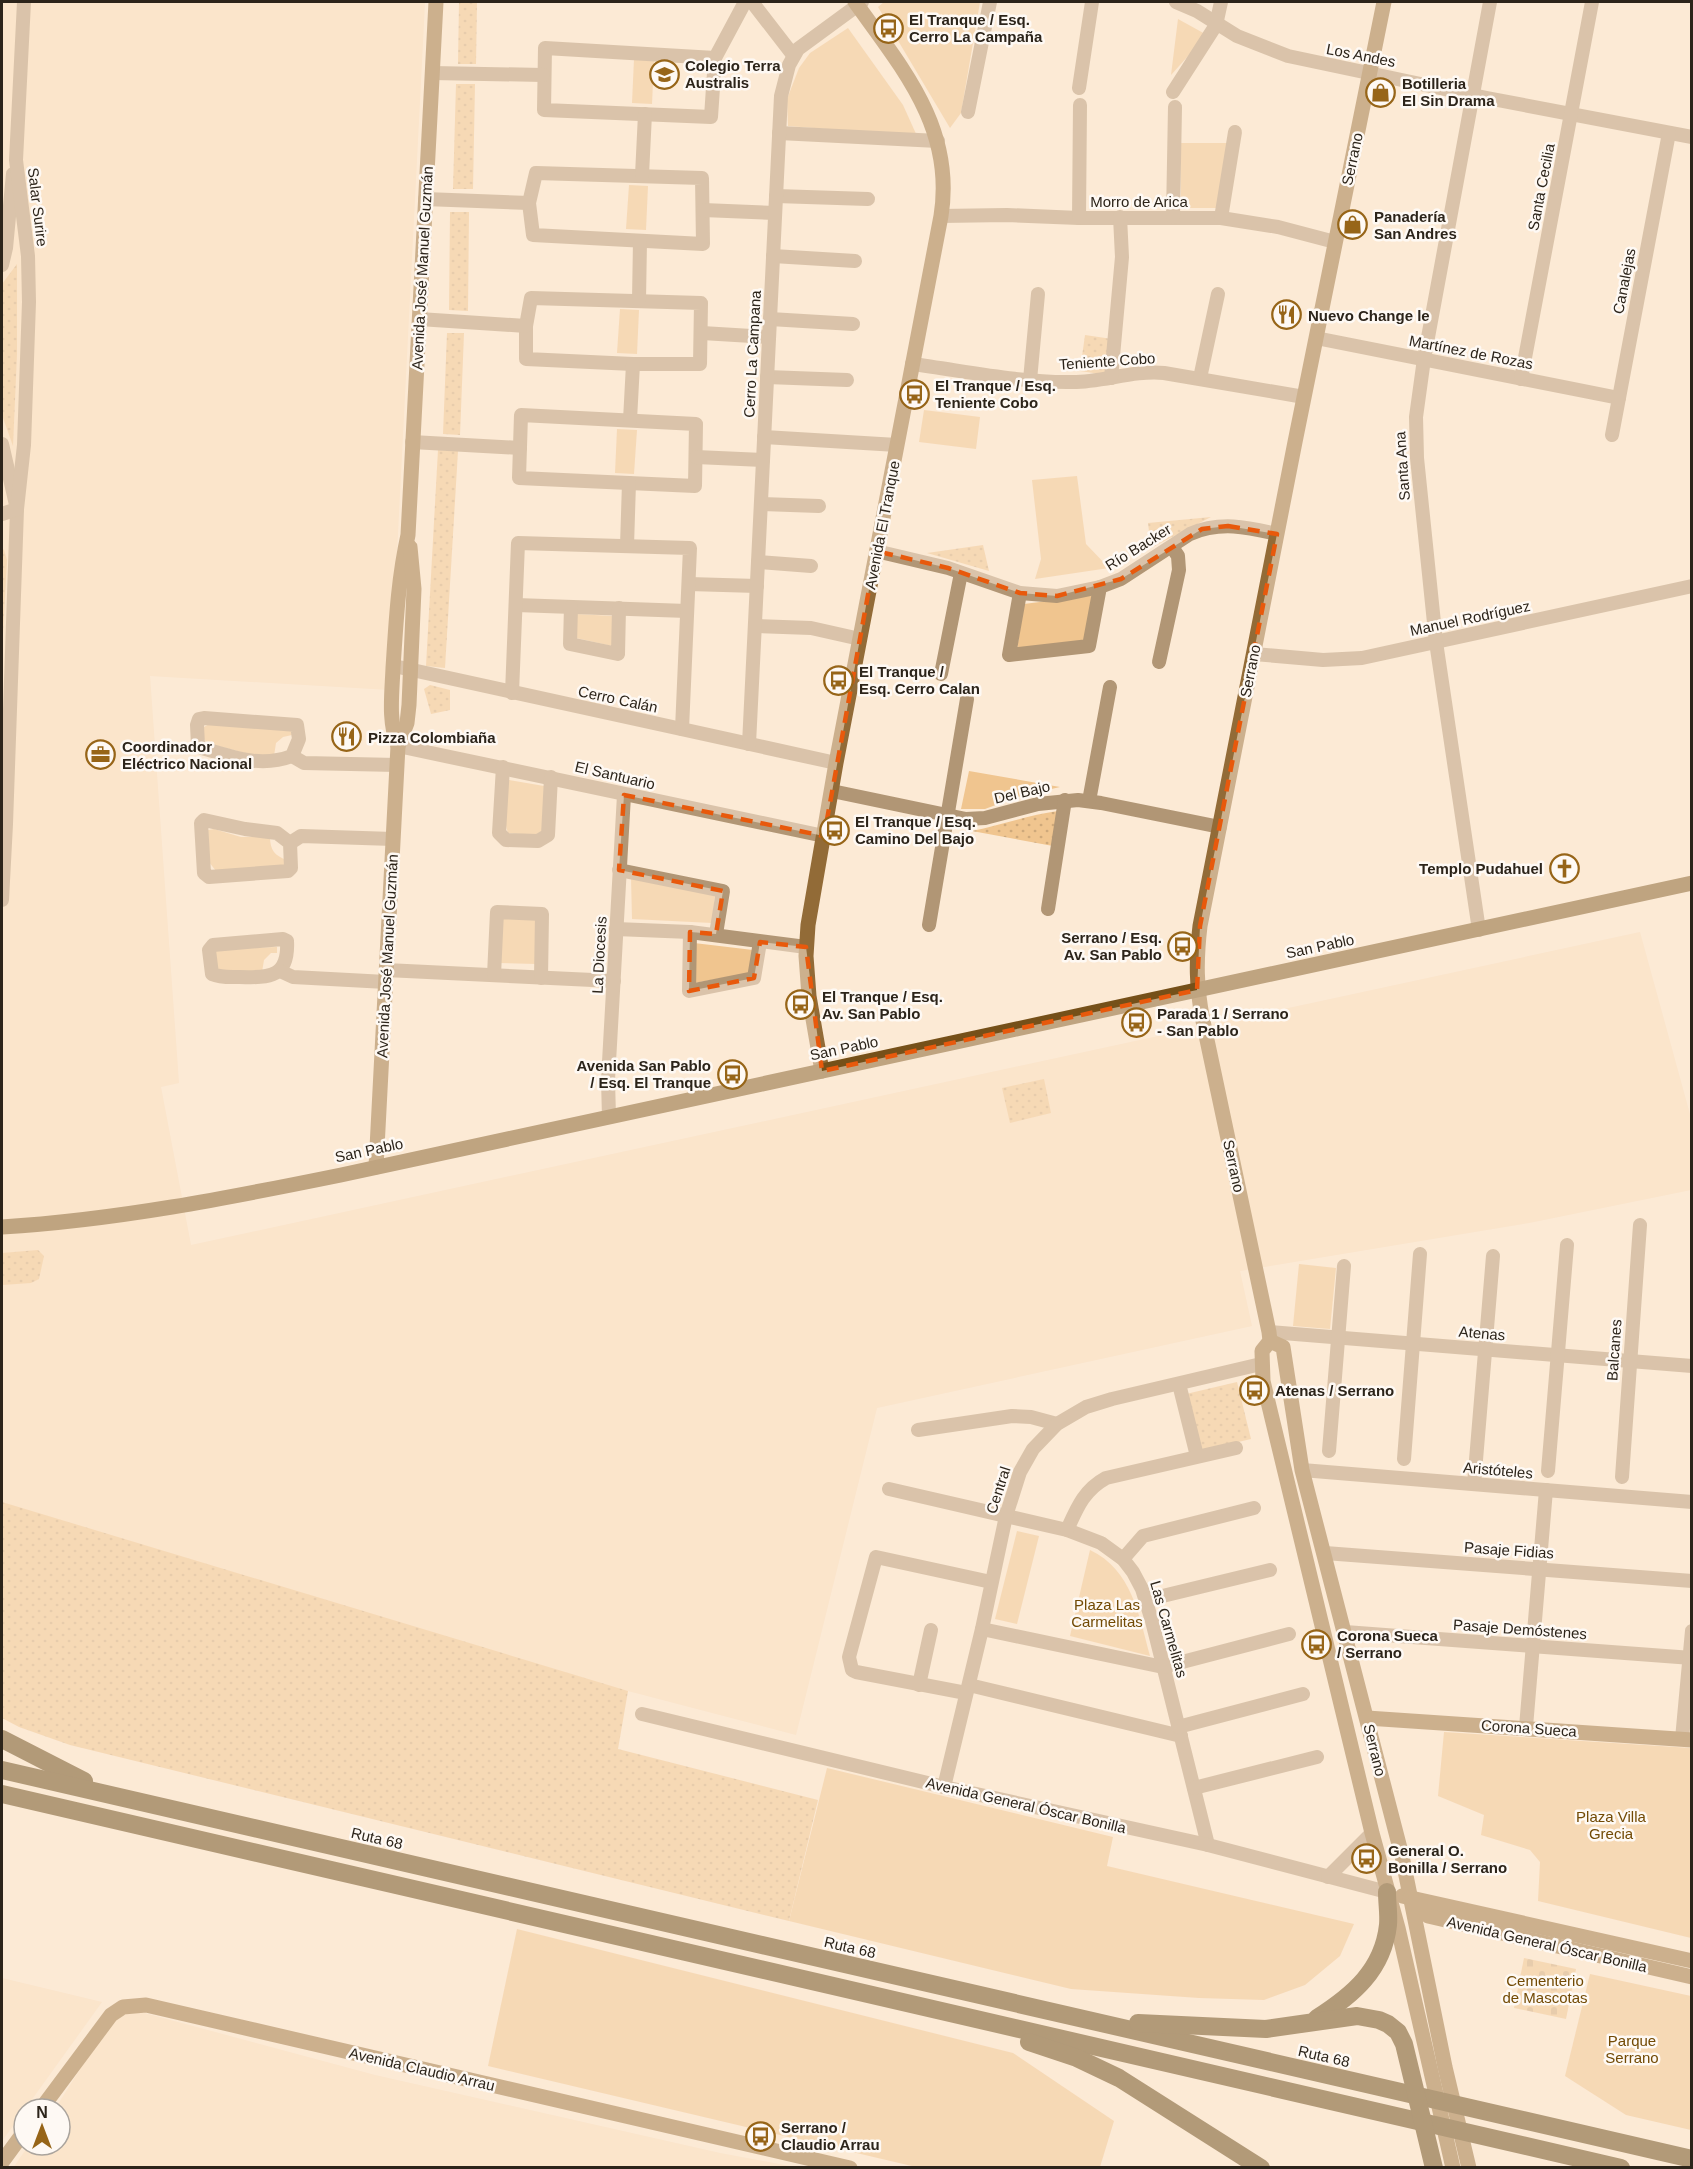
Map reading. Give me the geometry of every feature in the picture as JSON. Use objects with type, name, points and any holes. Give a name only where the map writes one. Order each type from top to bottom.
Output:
[{"type":"highway","points":[[2,1739],[112,1795]]},
{"type":"highway","points":[[2,1753],[112,1795]]},
{"type":"highway","name":"Ruta 68","points":[[2,1770],[1692,2159]]},
{"type":"highway","points":[[2,1794],[1621,2168]]},
{"type":"highway","points":[[1308,2023],[1350,1995],[1362,1984],[1377,1961],[1386,1937],[1387,1892]]},
{"type":"highway","points":[[931,2009],[1077,2058],[1108,2073],[1261,2168]]},
{"type":"highway","points":[[1081,2019],[1243,2029],[1285,2028],[1357,2016],[1379,2019],[1398,2032],[1404,2044],[1442,2162]]},
{"type":"main road","name":"San Pablo","points":[[2,1227],[63,1222],[207,1202],[1692,883]]},
{"type":"street","name":"Salar Surire","points":[[2,265],[16,160],[24,2]]},
{"type":"street","name":"Avenida José Manuel Guzmán","points":[[376,1167],[398,746],[392,718],[394,666],[398,598],[408,535],[436,2]]},
{"type":"street","points":[[715,57],[544,48],[544,110],[711,117],[715,57],[745,2]]},
{"type":"street","points":[[752,2],[793,56]]},
{"type":"street","name":"Cerro La Campana","points":[[749,744],[783,86],[793,56],[805,43],[858,2]]},
{"type":"street","name":"Avenida El Tranque","points":[[822,1071],[809,996],[806,947],[808,925],[836,763],[941,216],[944,184],[938,141],[928,112],[915,87],[858,2]]},
{"type":"street","points":[[968,112],[990,2]]},
{"type":"street","points":[[1080,88],[1092,2]]},
{"type":"street","name":"Los Andes","points":[[1176,2],[1197,11],[1216,25],[1272,51],[1305,60],[1692,137]]},
{"type":"street","points":[[1173,92],[1216,25],[1221,2]]},
{"type":"street","name":"Serrano","points":[[1384,2],[1200,926],[1196,967],[1197,990],[1270,1337],[1282,1347],[1302,1470],[1402,1856],[1445,2067],[1469,2165]]},
{"type":"street","name":"Santa Ana","points":[[1479,930],[1436,642],[1416,438],[1417,399],[1490,2]]},
{"type":"street","name":"Santa Cecilia","points":[[1521,379],[1593,2]]},
{"type":"street","points":[[432,73],[543,75]]},
{"type":"street","points":[[1079,218],[1080,105]]},
{"type":"street","points":[[1173,217],[1175,107]]},
{"type":"street","points":[[642,175],[645,114]]},
{"type":"street","points":[[1221,218],[1235,132]]},
{"type":"street","points":[[779,133],[938,141]]},
{"type":"street","name":"Canalejas","points":[[1612,435],[1669,133]]},
{"type":"street","name":"Salar Surire","points":[[16,160],[26,240],[29,288],[24,445],[17,509]]},
{"type":"street","points":[[536,173],[702,178],[703,244],[533,235],[529,203],[536,173]]},
{"type":"street","points":[[776,196],[868,199]]},
{"type":"street","points":[[425,199],[529,203]]},
{"type":"street","points":[[703,210],[775,213]]},
{"type":"street","name":"Morro de Arica","points":[[941,216],[1221,218],[1278,226],[1335,242]]},
{"type":"street","points":[[1111,378],[1122,257],[1120,217]]},
{"type":"street","points":[[639,300],[640,241]]},
{"type":"street","points":[[773,256],[855,261]]},
{"type":"street","points":[[1030,380],[1038,294]]},
{"type":"street","points":[[1200,378],[1218,294]]},
{"type":"street","points":[[531,298],[639,300],[701,303],[700,364],[633,364],[526,358],[526,326],[531,298]]},
{"type":"street","points":[[419,319],[526,326]]},
{"type":"street","points":[[770,320],[853,324]]},
{"type":"street","points":[[702,333],[769,336]]},
{"type":"street","name":"Martínez de Rozas","points":[[1316,338],[1619,398]]},
{"type":"street","points":[[630,420],[633,364]]},
{"type":"street","name":"Teniente Cobo","points":[[912,364],[1030,380],[1070,382],[1154,372],[1304,397]]},
{"type":"street","points":[[767,377],[848,380]]},
{"type":"street","points":[[521,415],[696,424],[695,486],[519,478],[520,448],[521,415]]},
{"type":"street","points":[[764,437],[897,445]]},
{"type":"street","points":[[412,442],[520,448]]},
{"type":"street","points":[[2,444],[17,509],[2,900]]},
{"type":"street","points":[[696,457],[763,460]]},
{"type":"street","points":[[627,546],[629,483]]},
{"type":"street","points":[[761,504],[819,506]]},
{"type":"street","points":[[2,514],[17,509]]},
{"type":"street","name":"Río Backer","points":[[876,551],[948,568],[1020,593],[1058,596],[1100,587],[1121,579],[1190,534],[1214,526],[1247,528],[1277,534]]},
{"type":"street","name":"Avenida José Manuel Guzmán","points":[[398,746],[407,723],[414,589],[408,535]]},
{"type":"street","points":[[2,537],[15,542]]},
{"type":"street","points":[[512,693],[518,543],[690,548],[682,729]]},
{"type":"street","points":[[1160,662],[1179,570],[1178,556],[1172,547]]},
{"type":"street","points":[[758,562],[811,566]]},
{"type":"street","points":[[941,674],[961,573]]},
{"type":"street","points":[[689,584],[757,586]]},
{"type":"street","name":"Manuel Rodríguez","points":[[1254,654],[1323,660],[1348,659],[1692,586]]},
{"type":"street","points":[[1020,593],[1009,655],[1089,646],[1100,587]]},
{"type":"street","points":[[516,604],[687,611]]},
{"type":"street","points":[[571,607],[570,644],[618,654],[619,608]]},
{"type":"street","points":[[755,626],[811,628],[860,639]]},
{"type":"street","name":"Cerro Calán","points":[[394,666],[836,763]]},
{"type":"street","points":[[1089,801],[1110,687]]},
{"type":"street","points":[[929,925],[967,699]]},
{"type":"street","points":[[199,719],[297,725],[299,739],[292,756],[276,762],[249,761],[202,748],[198,745],[199,719]]},
{"type":"street","name":"El Santuario","points":[[398,746],[824,836]]},
{"type":"street","points":[[292,756],[304,763],[397,765]]},
{"type":"street","points":[[503,767],[499,832],[506,840],[538,841],[548,835],[550,777]]},
{"type":"street","name":"Del Bajo","points":[[832,791],[947,816],[976,819],[1065,800],[1089,801],[1220,827]]},
{"type":"street","name":"La Diocesis","points":[[609,1117],[608,1080],[624,795]]},
{"type":"street","points":[[1048,909],[1065,800]]},
{"type":"street","points":[[204,820],[245,830],[277,833],[290,843],[291,868],[288,871],[209,877],[204,873],[201,823],[204,820]]},
{"type":"street","points":[[290,843],[301,836],[393,839]]},
{"type":"street","points":[[619,870],[723,891],[716,934]]},
{"type":"street","points":[[494,975],[497,912],[542,914],[541,978]]},
{"type":"street","points":[[616,929],[716,934],[806,947]]},
{"type":"street","points":[[690,932],[689,991],[754,978],[760,942]]},
{"type":"street","points":[[283,939],[287,941],[288,956],[280,971],[264,978],[219,977],[212,974],[209,950],[213,945],[283,939]]},
{"type":"street","points":[[280,971],[292,977],[494,975],[614,981]]},
{"type":"street","name":"Balcanes","points":[[1622,1477],[1640,1225]]},
{"type":"street","points":[[1548,1471],[1567,1245]]},
{"type":"street","points":[[1404,1459],[1420,1254]]},
{"type":"street","points":[[1474,1484],[1493,1256]]},
{"type":"street","points":[[1329,1451],[1344,1266]]},
{"type":"street","name":"Serrano","points":[[1270,1337],[1262,1351],[1263,1381],[1372,1833],[1398,1928],[1428,2061],[1442,2162]]},
{"type":"street","name":"Atenas","points":[[1270,1337],[1338,1337],[1692,1366]]},
{"type":"street","name":"Central","points":[[944,1787],[982,1629],[1006,1516],[1015,1484],[1026,1460],[1041,1440],[1057,1424],[1076,1412],[1099,1402],[1262,1364]]},
{"type":"street","points":[[1179,1384],[1197,1456]]},
{"type":"street","points":[[918,1430],[1012,1416],[1031,1417],[1057,1424]]},
{"type":"street","points":[[1067,1530],[1083,1497],[1092,1486],[1106,1478],[1236,1448]]},
{"type":"street","name":"Aristóteles","points":[[1302,1470],[1692,1502]]},
{"type":"street","name":"Las Carmelitas","points":[[889,1489],[1067,1530],[1101,1544],[1123,1559],[1134,1572],[1146,1600],[1208,1845]]},
{"type":"street","points":[[1526,1727],[1546,1490]]},
{"type":"street","points":[[1123,1559],[1143,1536],[1254,1508]]},
{"type":"street","name":"Pasaje Fidias","points":[[1325,1553],[1692,1581]]},
{"type":"street","points":[[991,1582],[876,1557],[849,1658],[852,1670],[919,1685],[967,1689],[1179,1732],[1303,1694]]},
{"type":"street","points":[[1146,1600],[1270,1570]]},
{"type":"street","points":[[982,1629],[1163,1667],[1289,1634]]},
{"type":"street","points":[[919,1685],[931,1630]]},
{"type":"street","points":[[1687,1739],[1692,1631]]},
{"type":"street","name":"Pasaje Demóstenes","points":[[1345,1632],[1690,1658]]},
{"type":"street","name":"Avenida General Óscar Bonilla","points":[[642,1714],[944,1787],[1208,1845],[1410,1898],[1692,1961]]},
{"type":"street","name":"Corona Sueca","points":[[1367,1718],[1687,1739]]},
{"type":"street","points":[[1194,1788],[1317,1757]]},
{"type":"street","points":[[1328,1876],[1372,1833]]},
{"type":"street","name":"Avenida General Óscar Bonilla","points":[[1410,1898],[1428,1916],[1692,1977]]},
{"type":"street","name":"Avenida Claudio Arrau","points":[[50,2097],[111,2014],[123,2007],[146,2005],[850,2168]]},
{"type":"street","points":[[2,2162],[12,2148]]},
{"type":"highlighted area","points":[[1228,526],[1277,534],[1200,926],[1197,990],[822,1071],[806,947],[760,942],[754,978],[689,991],[690,932],[716,934],[723,891],[619,870],[624,795],[824,836],[876,551],[948,568],[1020,593],[1057,596],[1121,579],[1202,529]]},
{"type":"shaded area","points":[[2,2],[425,2],[390,690],[150,676],[179,1083],[161,1087],[191,1245],[1640,932],[1691,1118],[1691,1190],[1529,1223],[1240,1271],[1252,1326],[877,1408],[796,1735],[628,1691],[2,1545]]},
{"type":"shaded area","points":[[2,1978],[102,2002],[34,2097],[12,2097],[12,2127],[2,2141]]},
{"type":"shaded area","points":[[137,2011],[375,2075],[720,2153],[795,2167],[13,2168],[21,2157],[72,2157],[72,2097],[63,2097],[111,2020],[121,2013]]},
{"type":"green space","points":[[459,2],[477,2],[476,64],[458,64]]},
{"type":"green space","points":[[884,2],[980,2],[961,113],[950,128],[878,7]]},
{"type":"green space","points":[[1178,19],[1207,35],[1171,75]]},
{"type":"green space","points":[[848,28],[903,105],[917,136],[788,126],[787,99],[799,68],[810,53]]},
{"type":"green space","points":[[634,59],[654,60],[652,104],[632,103]]},
{"type":"green space","points":[[456,84],[475,84],[473,189],[453,189]]},
{"type":"green space","points":[[1181,143],[1228,143],[1218,208],[1181,208]]},
{"type":"green space","points":[[629,185],[648,186],[646,230],[626,229]]},
{"type":"green space","points":[[450,212],[469,212],[468,311],[449,310]]},
{"type":"green space","points":[[17,264],[17,354],[13,446],[2,415],[2,284]]},
{"type":"green space","points":[[620,309],[639,310],[637,354],[617,353]]},
{"type":"green space","points":[[447,333],[464,333],[460,435],[443,434]]},
{"type":"green space","points":[[1085,335],[1112,339],[1107,375],[1080,371]]},
{"type":"green space","points":[[924,410],[980,417],[976,449],[919,442]]},
{"type":"green space","points":[[617,429],[637,430],[634,474],[615,473]]},
{"type":"green space","points":[[438,450],[458,451],[445,668],[426,666]]},
{"type":"green space","points":[[1077,476],[1086,544],[1109,568],[1035,579],[1041,559],[1032,480]]},
{"type":"green space","points":[[1211,517],[1151,548],[1148,523]]},
{"type":"green space","points":[[983,545],[989,571],[927,553]]},
{"type":"green space","points":[[2,548],[7,560],[2,653]]},
{"type":"green space","points":[[1094,595],[1084,641],[1017,649],[1024,604]]},
{"type":"green space","points":[[575,614],[613,616],[612,646],[576,638]]},
{"type":"green space","points":[[430,685],[450,690],[450,710],[431,714],[424,689]]},
{"type":"green space","points":[[209,724],[291,731],[292,735],[283,737],[276,743],[274,756],[256,756],[207,743],[204,739],[204,727]]},
{"type":"green space","points":[[969,771],[1060,787],[1017,797],[985,809],[961,809]]},
{"type":"green space","points":[[509,780],[544,786],[542,831],[535,835],[508,833],[505,814]]},
{"type":"green space","points":[[1058,811],[1053,846],[972,831],[1036,815]]},
{"type":"green space","points":[[214,829],[241,837],[270,837],[272,849],[279,857],[287,860],[287,865],[216,871],[209,862],[208,830]]},
{"type":"green space","points":[[631,877],[715,895],[712,923],[632,919]]},
{"type":"green space","points":[[499,917],[537,918],[536,964],[498,963]]},
{"type":"green space","points":[[694,943],[753,950],[750,973],[694,983]]},
{"type":"green space","points":[[277,947],[277,953],[271,953],[264,960],[262,972],[220,972],[215,968],[214,949]]},
{"type":"green space","points":[[1044,1079],[1051,1113],[1010,1123],[1002,1088]]},
{"type":"green space","points":[[38,1250],[44,1256],[39,1279],[31,1283],[2,1285],[2,1253]]},
{"type":"green space","points":[[1299,1264],[1336,1268],[1330,1329],[1293,1326]]},
{"type":"green space","points":[[1237,1382],[1251,1439],[1200,1451],[1186,1394]]},
{"type":"green space","points":[[2,1502],[628,1691],[618,1749],[818,1800],[789,1921],[70,1745],[19,1727],[2,1718]]},
{"type":"green space","points":[[1017,1531],[1039,1536],[1017,1624],[995,1619]]},
{"type":"green space","name":"Plaza Las Carmelitas","points":[[1090,1550],[1116,1569],[1125,1582],[1132,1595],[1150,1656],[1070,1636]]},
{"type":"green space","name":"Plaza Villa Grecia","points":[[1444,1732],[1691,1748],[1691,1938],[1538,1901],[1540,1862],[1530,1850],[1481,1835],[1484,1815],[1438,1796]]},
{"type":"green space","points":[[827,1768],[1113,1837],[1107,1866],[1354,1924],[1340,1956],[1305,1985],[1264,2000],[1071,1989],[789,1921]]},
{"type":"green space","points":[[517,1929],[1013,2053],[1114,2121],[1100,2167],[916,2167],[488,2066]]},
{"type":"green space","name":"Cementerio de Mascotas","points":[[1524,1958],[1576,1969],[1566,2019],[1514,2008]]},
{"type":"green space","name":"Parque Serrano","points":[[1590,1974],[1691,1996],[1691,2130],[1626,2115],[1565,2076]]},
{"type":"place","name":"El Tranque / Esq. Cerro La Campaña","points":[[888,28]]},
{"type":"place","name":"Colegio Terra Australis","points":[[664,74]]},
{"type":"place","name":"Botilleria El Sin Drama","points":[[1381,92]]},
{"type":"place","name":"Panadería San Andres","points":[[1353,225]]},
{"type":"place","name":"Nuevo Change le","points":[[1287,315]]},
{"type":"place","name":"El Tranque / Esq. Teniente Cobo","points":[[914,394]]},
{"type":"place","name":"El Tranque / Esq. Cerro Calan","points":[[838,680]]},
{"type":"place","name":"Pizza Colombiaña","points":[[347,737]]},
{"type":"place","name":"Coordinador Eléctrico Nacional","points":[[101,755]]},
{"type":"place","name":"El Tranque / Esq. Camino Del Bajo","points":[[834,830]]},
{"type":"place","name":"Templo Pudahuel","points":[[1564,868]]},
{"type":"place","name":"Serrano / Esq. Av. San Pablo","points":[[1183,946]]},
{"type":"place","name":"El Tranque / Esq. Av. San Pablo","points":[[801,1005]]},
{"type":"place","name":"Parada 1 / Serrano - San Pablo","points":[[1136,1022]]},
{"type":"place","name":"Avenida San Pablo / Esq. El Tranque","points":[[732,1074]]},
{"type":"place","name":"Atenas / Serrano","points":[[1254,1390]]},
{"type":"place","name":"Corona Sueca / Serrano","points":[[1316,1644]]},
{"type":"place","name":"General O. Bonilla / Serrano","points":[[1367,1859]]},
{"type":"place","name":"Serrano / Claudio Arrau","points":[[760,2136]]}]
